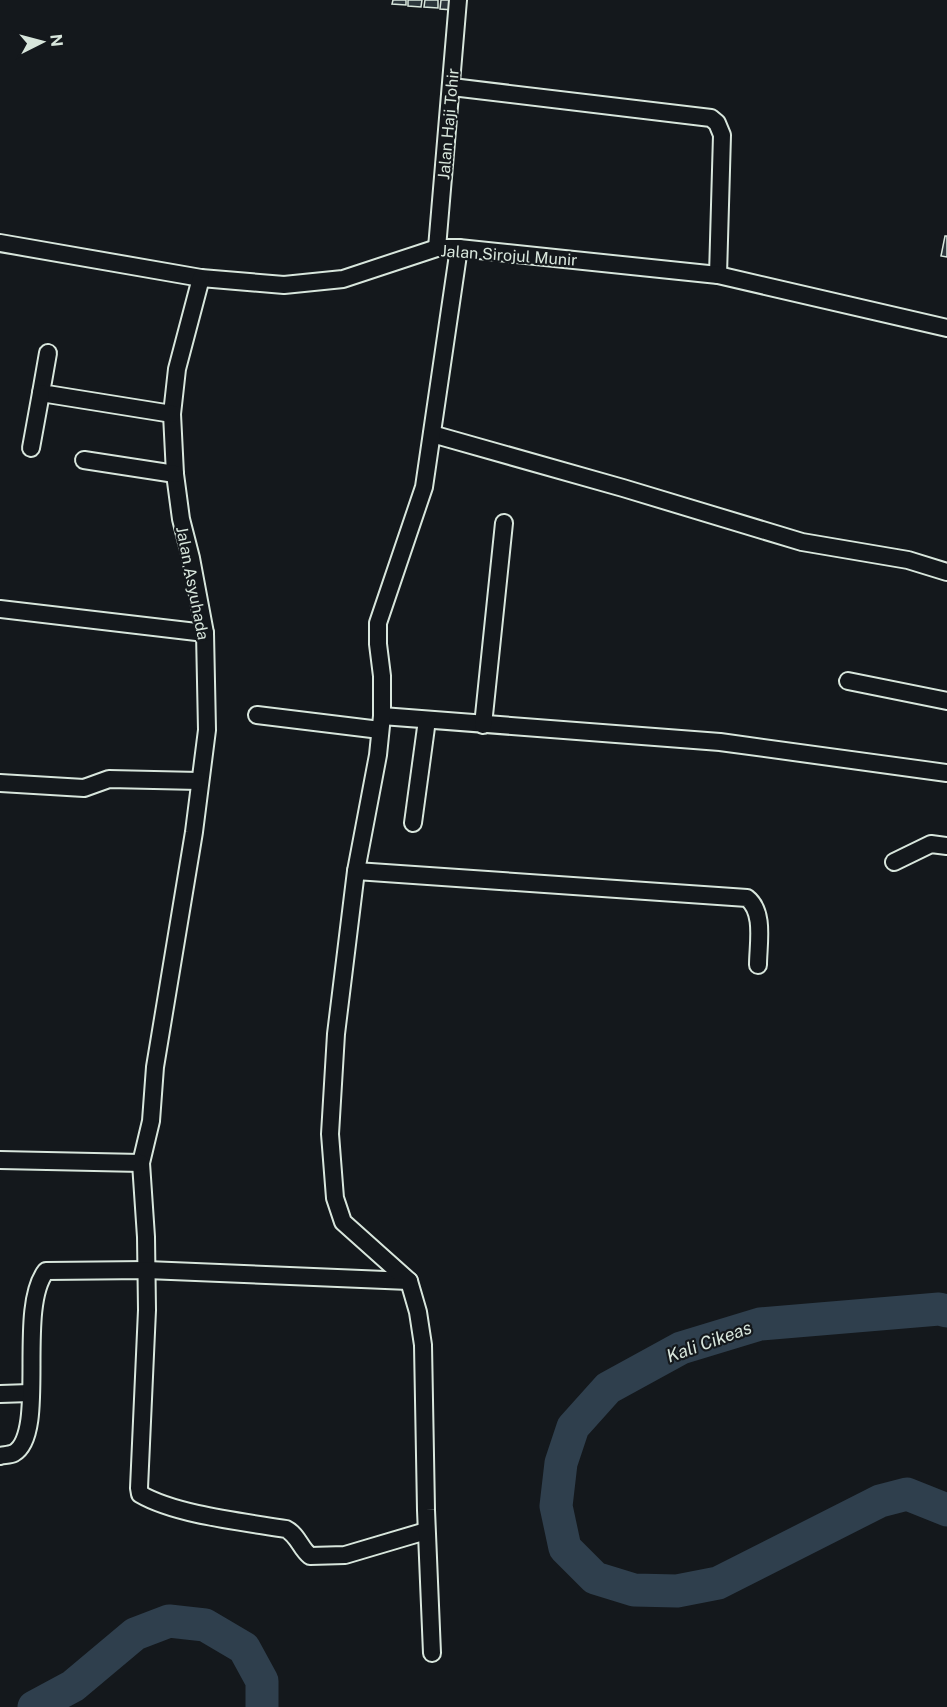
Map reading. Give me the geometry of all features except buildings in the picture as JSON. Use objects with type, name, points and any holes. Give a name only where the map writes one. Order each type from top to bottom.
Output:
[{"type":"street","name":"Jalan Haji Tohir","points":[[437,248],[458,0]]},
{"type":"street","points":[[452,87],[711,118],[717,123],[722,135],[718,275]]},
{"type":"street","name":"Jalan Sirojul Munir","points":[[0,243],[201,278],[284,285],[343,279],[437,248],[459,248],[718,275],[947,328]]},
{"type":"street","points":[[432,1653],[426,1532],[423,1345],[418,1312],[409,1281],[343,1222],[335,1198],[330,1134],[336,1034],[356,871],[378,755],[381,723],[378,623],[424,487],[459,248]]},
{"type":"street","name":"Jalan Asyuhada","points":[[201,278],[177,369],[172,414],[175,474],[181,519],[205,633],[207,730],[194,832],[155,1067],[151,1121],[141,1163],[147,1310],[140,1494],[152,1501],[176,1509],[286,1529],[295,1533],[302,1550],[310,1557],[345,1555],[426,1532]]},
{"type":"street","points":[[31,448],[48,353]]},
{"type":"street","points":[[41,393],[172,414]]},
{"type":"street","points":[[432,434],[802,542],[908,561],[947,572]]},
{"type":"street","points":[[84,460],[175,474]]},
{"type":"street","points":[[483,725],[504,523]]},
{"type":"street","points":[[0,609],[205,633]]},
{"type":"street","points":[[848,681],[947,701]]},
{"type":"street","points":[[257,715],[381,723],[427,720],[720,742],[947,773]]},
{"type":"street","points":[[413,823],[427,720]]},
{"type":"street","points":[[0,783],[84,788],[109,779],[199,781]]},
{"type":"street","points":[[894,862],[931,844],[947,846]]},
{"type":"street","points":[[356,871],[747,898],[758,912],[758,965]]},
{"type":"street","points":[[0,1160],[141,1163]]},
{"type":"street","points":[[0,1456],[13,1453],[25,1441],[30,1417],[36,1288],[46,1271],[147,1270],[409,1281]]},
{"type":"street","points":[[0,1394],[30,1393]]},
{"type":"waterway","name":"Kali Cikeas","points":[[947,1311],[939,1309],[760,1324],[681,1348],[608,1388],[573,1427],[561,1463],[556,1506],[565,1548],[595,1578],[634,1590],[677,1591],[718,1583],[880,1501],[907,1494],[947,1510]]},
{"type":"waterway","name":"Kali Cikeas","points":[[34,1707],[73,1686],[135,1634],[169,1621],[205,1625],[244,1648],[262,1681],[262,1707]]}]
